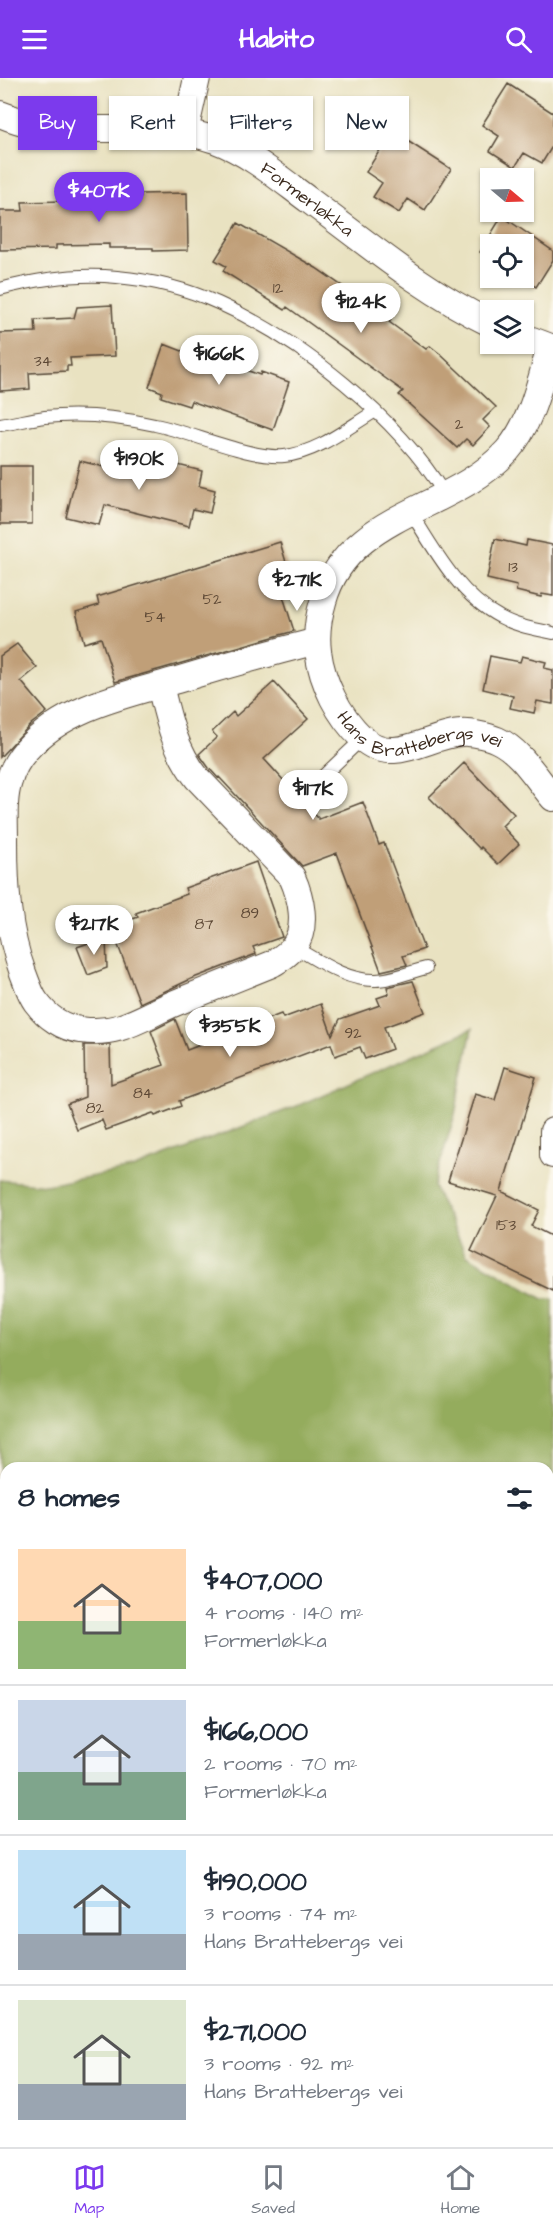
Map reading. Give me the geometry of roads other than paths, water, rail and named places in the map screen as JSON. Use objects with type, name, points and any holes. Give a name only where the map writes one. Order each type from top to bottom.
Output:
[{"type":"street","points":[[193,96],[197,78]]},
{"type":"street","name":"Formerløkka","points":[[0,114],[54,128],[109,129]]},
{"type":"street","name":"Formerløkka","points":[[196,135],[216,140],[254,160],[440,295],[480,317]]},
{"type":"street","points":[[534,341],[552,347]]},
{"type":"street","name":"Hans Brattebergs vei","points":[[552,347],[536,396],[518,437],[507,452],[489,468],[445,495],[410,511],[363,539],[345,557],[325,593],[318,619],[316,641],[330,693],[341,712],[363,738],[377,748],[392,751],[414,747],[462,732],[496,740],[514,752],[553,798]]},
{"type":"street","points":[[160,685],[171,728],[185,763],[202,784],[292,877],[298,891],[301,919],[298,939],[294,947],[272,964],[168,1006],[134,1024],[100,1032],[64,1026],[46,1014],[35,1001],[19,961],[10,924],[5,885],[5,824],[9,780],[17,762],[27,748],[64,721],[89,708],[160,685],[316,641]]},
{"type":"street","points":[[553,1131],[553,1155]]},
{"type":"lane","points":[[0,289],[32,281],[96,275],[141,280],[218,302],[270,330],[337,378],[375,412],[423,462],[445,495]]},
{"type":"lane","points":[[0,425],[44,417],[98,416],[156,425],[254,452],[284,456],[320,444],[375,412]]},
{"type":"lane","points":[[410,511],[444,564],[481,604],[499,617],[526,628],[553,633]]},
{"type":"lane","points":[[324,775],[363,738]]},
{"type":"lane","points":[[294,947],[333,969],[357,979],[378,981],[426,968]]}]
